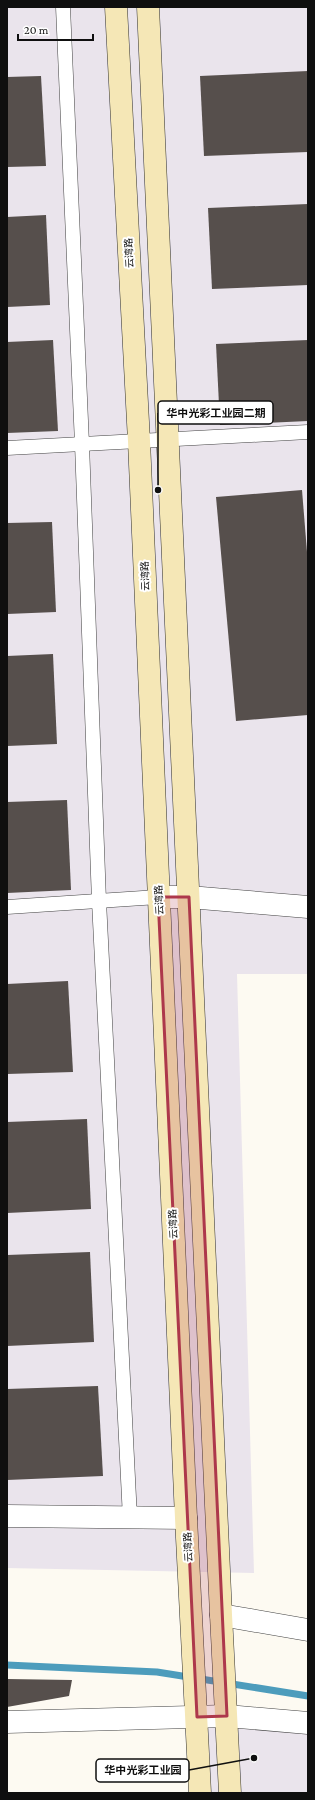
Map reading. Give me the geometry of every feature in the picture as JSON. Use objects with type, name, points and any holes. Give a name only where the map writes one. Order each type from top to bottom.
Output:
[{"type":"main road","name":"云湾路","points":[[116,7],[139,441],[186,1518],[200,1793]]},
{"type":"main road","points":[[148,7],[222,1648],[227,1711],[230,1793]]},
{"type":"street","points":[[158,897],[189,897],[308,907]]},
{"type":"street","points":[[7,1516],[186,1518]]},
{"type":"street","points":[[221,1615],[308,1630]]},
{"type":"street","points":[[7,1722],[197,1711],[227,1711],[308,1723]]},
{"type":"lane","points":[[63,7],[82,444],[99,901],[130,1518]]},
{"type":"lane","points":[[7,448],[308,432]]},
{"type":"lane","points":[[7,908],[158,897]]},
{"type":"highlighted area","points":[[158,897],[189,897],[227,1716],[197,1717]]},
{"type":"shaded area","points":[[7,7],[308,7],[308,974],[237,974],[254,1573],[7,1568]]},
{"type":"shaded area","points":[[197,1717],[308,1723],[308,1793],[202,1793]]},
{"type":"building","points":[[308,71],[308,152],[204,156],[200,76]]},
{"type":"building","points":[[41,76],[46,166],[7,167],[7,77]]},
{"type":"building","points":[[308,204],[308,285],[212,289],[208,208]]},
{"type":"building","points":[[46,215],[50,305],[7,307],[7,217]]},
{"type":"building","points":[[53,340],[58,431],[7,433],[7,342]]},
{"type":"building","points":[[308,340],[308,421],[220,425],[216,344]]},
{"type":"building","points":[[302,490],[308,564],[308,715],[236,721],[216,497]]},
{"type":"building","points":[[52,522],[56,612],[7,614],[7,523]]},
{"type":"building","points":[[53,654],[57,744],[7,746],[7,656]]},
{"type":"building","points":[[67,800],[71,890],[7,893],[7,802]]},
{"type":"building","points":[[68,981],[73,1072],[7,1074],[7,984]]},
{"type":"building","points":[[87,1119],[91,1209],[7,1213],[7,1122]]},
{"type":"building","points":[[90,1252],[94,1342],[7,1346],[7,1255]]},
{"type":"building","points":[[98,1386],[103,1476],[7,1480],[7,1389]]},
{"type":"building","points":[[7,1679],[72,1680],[69,1696],[7,1707]]},
{"type":"waterway","points":[[7,1665],[157,1672],[308,1696]]},
{"type":"place","name":"华中光彩工业园二期","points":[[158,490]]},
{"type":"place","name":"华中光彩工业园","points":[[254,1758]]}]
